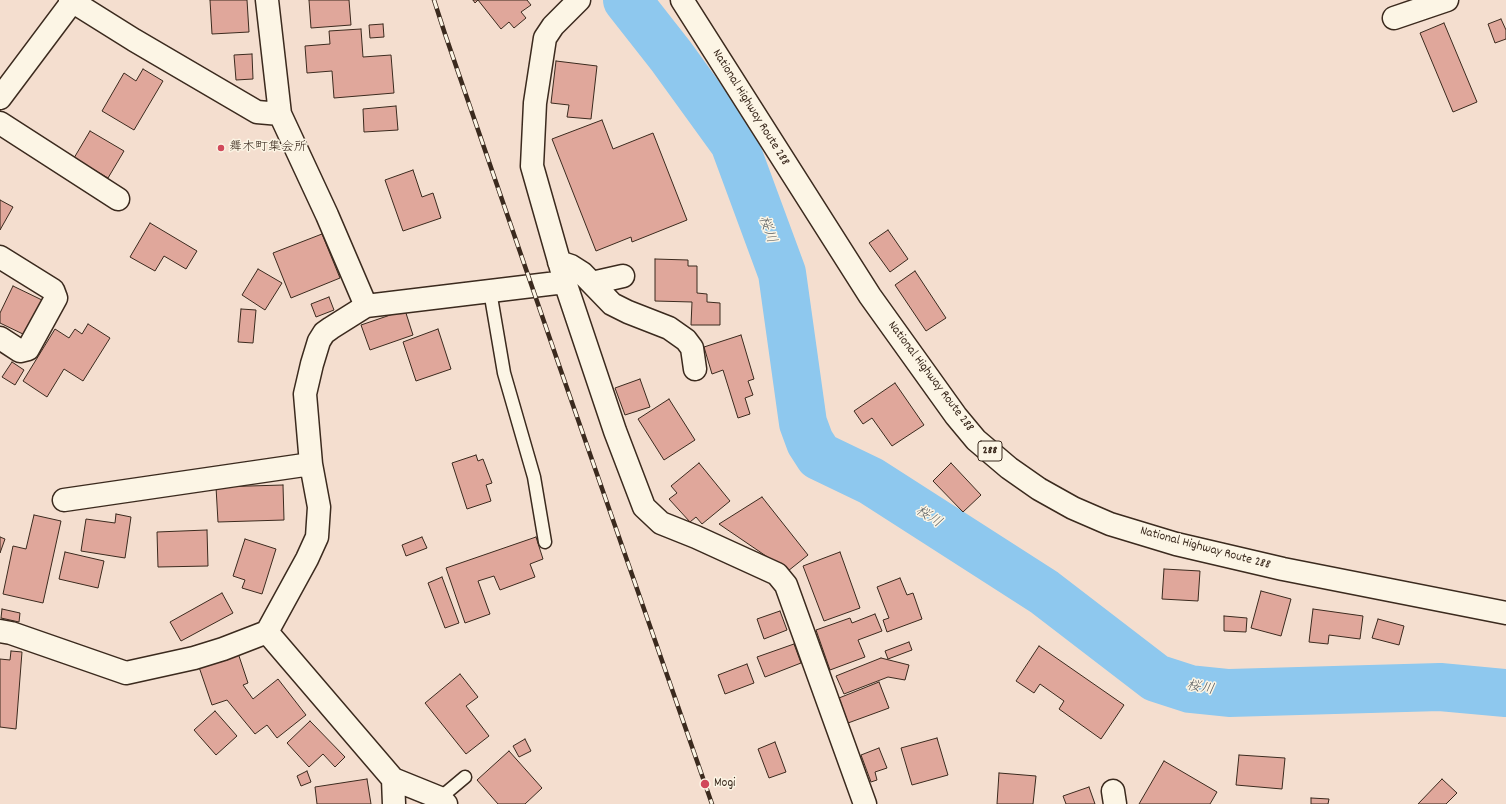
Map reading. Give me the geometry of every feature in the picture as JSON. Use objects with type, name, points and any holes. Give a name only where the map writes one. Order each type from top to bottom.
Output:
[{"type":"main road","points":[[267,0],[280,114],[327,215],[366,306]]},
{"type":"main road","points":[[579,0],[554,26],[545,38],[535,103],[532,166],[562,272],[615,431],[644,507],[661,523],[696,536],[777,574],[786,585],[865,804]]},
{"type":"main road","name":"National Highway Route 288","points":[[682,0],[874,302],[956,416],[976,440],[1008,468],[1039,489],[1073,508],[1110,524],[1176,544],[1283,569],[1506,613]]},
{"type":"main road","points":[[1394,18],[1447,0]]},
{"type":"main road","points":[[0,98],[71,1],[257,112],[280,114]]},
{"type":"main road","points":[[0,123],[118,200]]},
{"type":"main road","points":[[0,257],[53,290],[56,298],[28,349],[20,351],[0,338]]},
{"type":"main road","points":[[0,631],[11,633],[126,673],[194,658],[223,649],[267,632],[307,559],[316,537],[319,507],[311,464],[305,394],[312,364],[319,341],[324,333],[366,306],[490,291],[562,272],[571,266],[582,273],[612,304],[669,328],[686,340],[692,348],[695,369]]},
{"type":"main road","points":[[592,283],[623,276]]},
{"type":"main road","points":[[64,500],[311,464]]},
{"type":"main road","points":[[267,632],[393,778],[443,801]]},
{"type":"main road","points":[[393,778],[394,804]]},
{"type":"lane","points":[[490,291],[504,374],[534,477],[546,542]]},
{"type":"lane","points":[[443,801],[465,777]]},
{"type":"building","points":[[210,0],[247,0],[249,32],[212,34]]},
{"type":"building","points":[[309,0],[349,0],[351,25],[311,28]]},
{"type":"building","points":[[478,0],[527,0],[531,5],[521,12],[526,18],[514,28],[509,22],[501,29]]},
{"type":"building","points":[[1501,19],[1506,30],[1506,39],[1495,43],[1488,24]]},
{"type":"building","points":[[1444,23],[1477,102],[1453,112],[1420,33]]},
{"type":"building","points":[[383,24],[384,37],[370,38],[369,25]]},
{"type":"building","points":[[361,29],[363,57],[391,55],[394,93],[334,98],[332,71],[307,73],[305,46],[330,44],[329,31]]},
{"type":"building","points":[[252,54],[253,79],[236,80],[234,55]]},
{"type":"building","points":[[556,61],[597,66],[591,119],[567,117],[569,105],[551,103]]},
{"type":"building","points":[[143,69],[163,81],[134,130],[102,111],[124,73],[136,81]]},
{"type":"building","points":[[396,106],[398,130],[364,132],[363,109]]},
{"type":"building","points":[[602,120],[613,149],[653,133],[687,220],[632,242],[631,237],[596,251],[552,139]]},
{"type":"building","points":[[90,131],[124,151],[108,178],[74,158]]},
{"type":"building","points":[[413,170],[422,197],[433,193],[441,218],[403,231],[385,180]]},
{"type":"building","points":[[0,200],[13,207],[0,230]]},
{"type":"building","points":[[150,223],[197,251],[186,269],[164,256],[155,271],[130,257]]},
{"type":"building","points":[[888,230],[908,259],[890,272],[869,243]]},
{"type":"building","points":[[322,234],[340,278],[291,298],[273,253]]},
{"type":"building","points":[[655,259],[688,260],[688,266],[697,266],[697,293],[707,294],[707,302],[720,303],[720,325],[691,325],[692,302],[655,301]]},
{"type":"building","points":[[258,269],[282,283],[265,310],[242,295]]},
{"type":"building","points":[[915,271],[946,318],[926,331],[895,285]]},
{"type":"building","points":[[13,286],[42,300],[25,335],[0,323],[0,313]]},
{"type":"building","points":[[329,297],[334,310],[316,317],[311,304]]},
{"type":"building","points":[[241,309],[256,310],[253,343],[238,342]]},
{"type":"building","points":[[405,310],[413,335],[370,350],[361,325]]},
{"type":"building","points":[[88,324],[110,338],[83,381],[64,369],[47,397],[23,381],[55,329],[69,338],[75,329],[82,334]]},
{"type":"building","points":[[438,329],[451,369],[416,381],[403,342]]},
{"type":"building","points":[[741,335],[754,379],[748,381],[753,395],[745,398],[750,414],[738,418],[723,370],[712,374],[704,347]]},
{"type":"building","points":[[12,362],[24,370],[15,385],[2,377]]},
{"type":"building","points":[[640,379],[650,407],[625,415],[615,388]]},
{"type":"building","points":[[895,383],[924,425],[892,446],[872,418],[863,424],[854,411]]},
{"type":"building","points":[[669,399],[695,440],[664,460],[638,419]]},
{"type":"building","points":[[476,455],[478,461],[483,459],[492,483],[486,485],[491,501],[467,509],[452,463]]},
{"type":"building","points":[[699,463],[730,501],[702,524],[696,517],[690,522],[669,499],[677,493],[671,486]]},
{"type":"building","points":[[951,463],[981,495],[963,512],[933,481]]},
{"type":"building","points":[[283,485],[284,520],[218,522],[216,487]]},
{"type":"building","points":[[762,497],[808,555],[788,571],[719,524]]},
{"type":"building","points":[[116,514],[131,517],[125,558],[81,551],[86,519],[115,523]]},
{"type":"building","points":[[34,515],[61,521],[43,603],[3,594],[13,546],[26,549]]},
{"type":"building","points":[[207,530],[208,566],[158,567],[157,532]]},
{"type":"building","points":[[0,537],[5,539],[0,553]]},
{"type":"building","points":[[422,537],[427,548],[406,556],[402,545]]},
{"type":"building","points":[[536,537],[543,559],[530,564],[535,577],[500,590],[494,576],[478,581],[490,614],[465,623],[446,568]]},
{"type":"building","points":[[245,539],[276,549],[262,594],[242,588],[245,580],[233,576]]},
{"type":"building","points":[[65,552],[104,561],[98,588],[59,579]]},
{"type":"building","points":[[840,552],[860,608],[824,621],[803,566]]},
{"type":"building","points":[[1164,569],[1200,571],[1198,601],[1162,599]]},
{"type":"building","points":[[442,577],[459,623],[445,628],[428,583]]},
{"type":"building","points":[[900,578],[907,595],[913,593],[922,619],[887,632],[883,620],[889,618],[877,587]]},
{"type":"building","points":[[1261,591],[1291,599],[1281,636],[1251,628]]},
{"type":"building","points":[[222,593],[233,613],[181,641],[170,622]]},
{"type":"building","points":[[2,609],[20,613],[19,622],[1,618]]},
{"type":"building","points":[[1313,609],[1363,616],[1360,639],[1329,635],[1328,644],[1309,642]]},
{"type":"building","points":[[780,611],[787,630],[764,639],[757,619]]},
{"type":"building","points":[[875,614],[882,631],[858,640],[865,657],[830,670],[816,630],[850,618],[852,623]]},
{"type":"building","points":[[1224,616],[1247,618],[1246,632],[1224,631]]},
{"type":"building","points":[[1378,619],[1404,626],[1399,645],[1372,638]]},
{"type":"building","points":[[909,642],[912,650],[888,659],[885,651]]},
{"type":"building","points":[[794,644],[801,663],[765,677],[757,657]]},
{"type":"building","points":[[1039,646],[1124,705],[1101,739],[1059,709],[1064,701],[1040,684],[1034,693],[1016,681]]},
{"type":"building","points":[[11,651],[22,652],[16,729],[0,727],[0,659],[10,660]]},
{"type":"building","points":[[238,653],[248,683],[243,685],[253,699],[278,679],[306,715],[277,738],[267,725],[255,734],[227,700],[212,705],[199,667]]},
{"type":"building","points":[[881,658],[909,665],[905,680],[888,677],[844,694],[836,676]]},
{"type":"building","points":[[747,664],[754,683],[725,694],[718,675]]},
{"type":"building","points":[[460,674],[478,697],[466,706],[489,736],[466,754],[425,703]]},
{"type":"building","points":[[879,682],[889,708],[848,723],[839,698]]},
{"type":"building","points":[[215,711],[237,736],[216,755],[194,730]]},
{"type":"building","points":[[310,721],[345,757],[335,767],[323,754],[309,767],[287,743]]},
{"type":"building","points":[[937,738],[948,775],[912,785],[901,748]]},
{"type":"building","points":[[525,739],[531,751],[519,757],[513,746]]},
{"type":"building","points":[[775,742],[786,772],[769,778],[758,749]]},
{"type":"building","points":[[879,748],[887,768],[875,772],[877,780],[871,782],[861,755]]},
{"type":"building","points":[[509,751],[542,788],[525,804],[498,804],[477,780]]},
{"type":"building","points":[[1239,755],[1285,758],[1282,789],[1236,785]]},
{"type":"building","points":[[1164,761],[1217,792],[1210,804],[1139,804]]},
{"type":"building","points":[[307,771],[311,782],[301,786],[297,776]]},
{"type":"building","points":[[999,773],[1036,776],[1033,804],[997,804]]},
{"type":"building","points":[[367,779],[371,804],[317,804],[315,787]]},
{"type":"building","points":[[1442,779],[1457,793],[1446,804],[1418,804]]},
{"type":"building","points":[[1089,787],[1095,804],[1066,804],[1063,796]]},
{"type":"building","points":[[1311,798],[1329,799],[1328,804],[1311,804]]},
{"type":"waterway","name":"桜川","points":[[627,0],[671,56],[734,143],[782,273],[803,423],[810,442],[819,456],[871,481],[1044,592],[1156,678],[1190,689],[1229,693],[1440,687],[1506,693]]},
{"type":"railway","points":[[434,0],[712,804]]},
{"type":"place","name":"舞木町集会所","points":[[221,148]]},
{"type":"place","name":"Mogi","points":[[705,784]]}]
